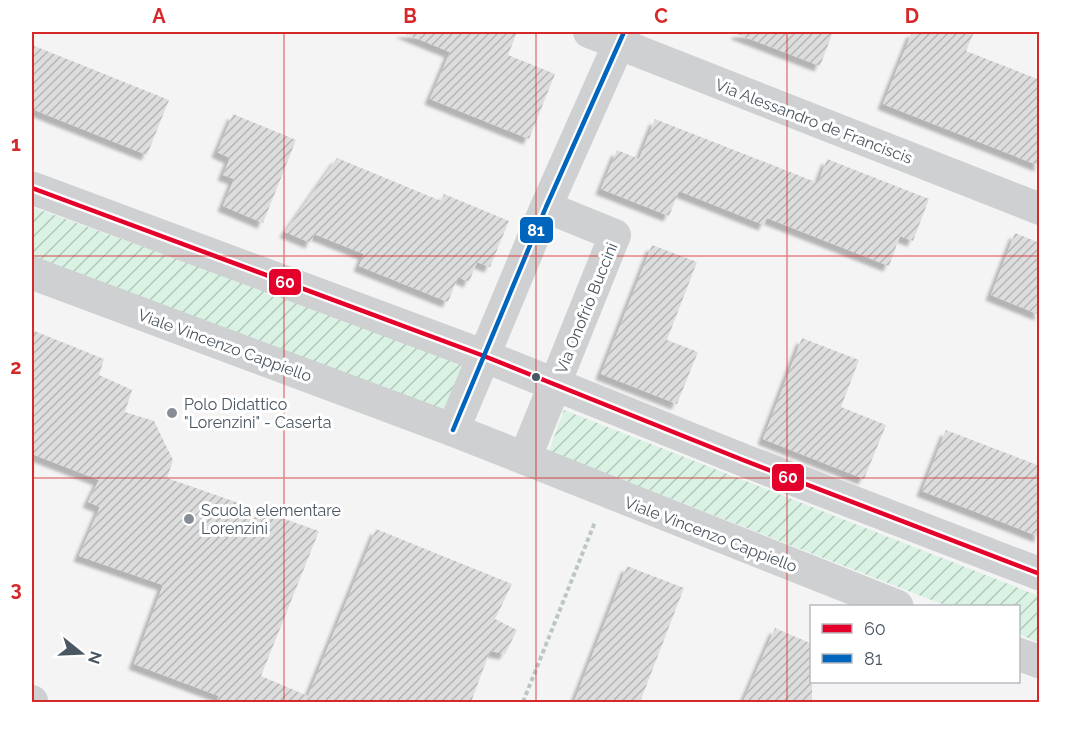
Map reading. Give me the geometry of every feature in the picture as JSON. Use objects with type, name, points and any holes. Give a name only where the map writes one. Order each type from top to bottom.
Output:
[{"type":"street","name":"Via Alessandro de Franciscis","points":[[589,32],[622,38],[1040,209]]},
{"type":"street","points":[[453,430],[546,207],[622,38]]},
{"type":"street","points":[[32,188],[484,356],[743,460],[1040,574]]},
{"type":"street","name":"Via Onofrio Buccini","points":[[546,207],[615,235],[555,384]]},
{"type":"street","name":"Viale Vincenzo Cappiello","points":[[32,273],[453,430],[607,493],[894,605]]},
{"type":"street","points":[[525,458],[555,384]]},
{"type":"street","points":[[1020,655],[1040,662]]},
{"type":"path","points":[[523,702],[607,493]]},
{"type":"green space","points":[[32,207],[466,363],[444,410],[32,256]]},
{"type":"green space","points":[[564,410],[1039,596],[1039,643],[1020,634],[1020,605],[944,605],[549,451]]},
{"type":"building","points":[[401,32],[517,32],[508,55],[555,74],[529,139],[430,99],[450,52]]},
{"type":"building","points":[[737,32],[833,32],[820,66],[737,34]]},
{"type":"building","points":[[912,32],[974,32],[966,51],[1040,80],[1040,166],[883,104]]},
{"type":"building","points":[[32,45],[169,100],[147,155],[32,109]]},
{"type":"building","points":[[233,114],[296,140],[263,223],[223,206],[234,179],[223,175],[230,158],[217,152]]},
{"type":"building","points":[[655,119],[818,183],[827,159],[929,199],[913,241],[900,236],[889,266],[767,218],[764,225],[679,191],[669,216],[601,189],[617,150],[639,159]]},
{"type":"building","points":[[337,158],[441,201],[444,194],[509,221],[490,267],[477,262],[469,282],[458,277],[448,302],[359,266],[364,254],[314,234],[311,243],[285,232]]},
{"type":"building","points":[[1015,233],[1040,243],[1040,315],[991,295]]},
{"type":"building","points":[[652,245],[697,262],[667,340],[698,352],[677,404],[601,374]]},
{"type":"building","name":"Scuola elementare Lorenzini","points":[[32,330],[104,359],[99,375],[132,390],[125,412],[154,421],[173,460],[167,478],[319,531],[261,676],[308,696],[376,529],[512,584],[495,619],[517,630],[505,654],[490,651],[471,702],[216,702],[219,696],[134,664],[163,585],[79,556],[100,507],[88,502],[99,480],[32,454]]},
{"type":"building","points":[[802,338],[859,360],[841,407],[886,425],[864,479],[763,439]]},
{"type":"building","points":[[946,430],[1040,466],[1040,537],[922,491]]},
{"type":"building","points":[[627,566],[684,588],[640,702],[574,702]]},
{"type":"building","points":[[775,628],[810,643],[812,702],[743,702]]},
{"type":"transit line","name":"81","points":[[453,430],[546,207],[624,32]]},
{"type":"transit line","name":"60","points":[[32,188],[484,356],[743,460],[1040,574]]},
{"type":"place","name":"Polo Didattico \"Lorenzini\" - Caserta","points":[[172,413]]},
{"type":"place","name":"Scuola elementare Lorenzini","points":[[189,519]]}]
